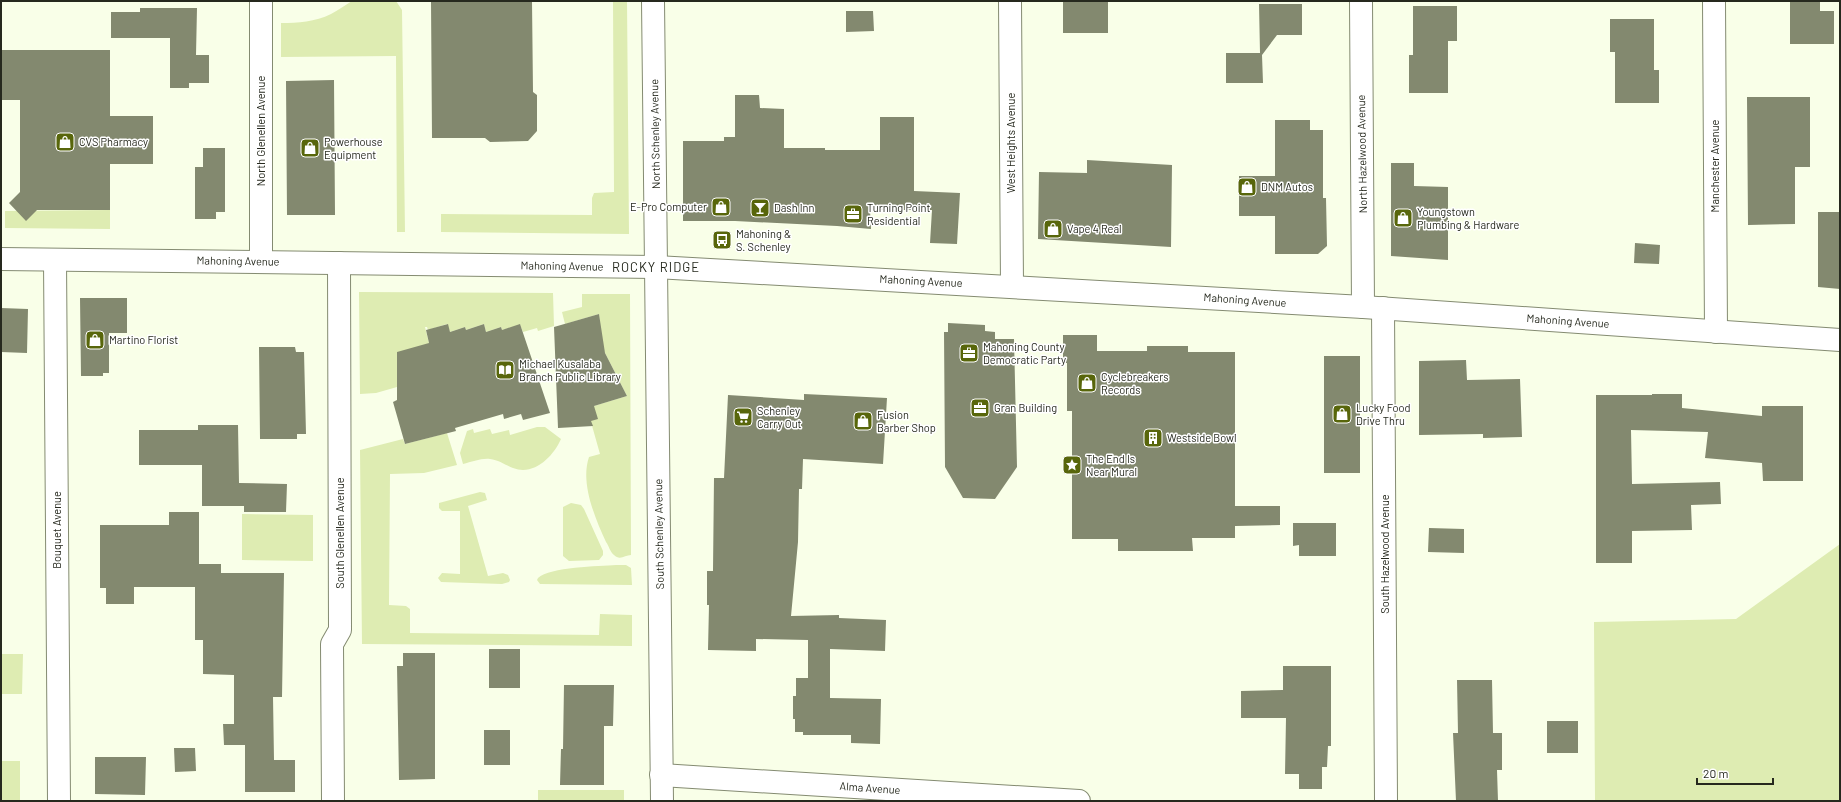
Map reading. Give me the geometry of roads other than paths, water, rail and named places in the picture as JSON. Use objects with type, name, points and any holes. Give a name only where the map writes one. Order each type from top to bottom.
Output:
[{"type":"street","name":"North Glenellen Avenue","points":[[260,1],[260,261]]},
{"type":"street","name":"North Schenley Avenue","points":[[653,1],[656,267]]},
{"type":"street","name":"West Heights Avenue","points":[[1010,1],[1012,286]]},
{"type":"street","name":"North Hazelwood Avenue","points":[[1361,1],[1373,307]]},
{"type":"street","name":"Manchester Avenue","points":[[1714,1],[1716,332]]},
{"type":"street","name":"Mahoning Avenue","points":[[1,259],[656,267],[1373,307],[1840,340]]},
{"type":"street","name":"Bouquet Avenue","points":[[56,260],[59,801]]},
{"type":"street","name":"South Glenellen Avenue","points":[[333,801],[332,644],[340,630],[338,263]]},
{"type":"street","name":"South Schenley Avenue","points":[[656,267],[662,801]]},
{"type":"street","name":"South Hazelwood Avenue","points":[[1373,307],[1386,801]]},
{"type":"street","name":"Alma Avenue","points":[[661,775],[1079,801]]},
{"type":"place","name":"CVS Pharmacy","points":[[65,142]]},
{"type":"place","name":"Powerhouse Equipment","points":[[310,148]]},
{"type":"place","name":"DNM Autos","points":[[1247,187]]},
{"type":"place","name":"E-Pro Computer","points":[[721,207]]},
{"type":"place","name":"Dash Inn","points":[[760,208]]},
{"type":"place","name":"Turning Point Residential","points":[[853,214]]},
{"type":"place","name":"Youngstown Plumbing & Hardware","points":[[1403,218]]},
{"type":"place","name":"Vape 4 Real","points":[[1053,229]]},
{"type":"place","name":"Mahoning & S. Schenley","points":[[722,240]]},
{"type":"place","name":"Martino Florist","points":[[95,340]]},
{"type":"place","name":"Mahoning County Democratic Party","points":[[969,353]]},
{"type":"place","name":"Michael Kusalaba Branch Public Library","points":[[505,370]]},
{"type":"place","name":"Cyclebreakers Records","points":[[1087,383]]},
{"type":"place","name":"Gran Building","points":[[980,408]]},
{"type":"place","name":"Lucky Food Drive Thru","points":[[1342,414]]},
{"type":"place","name":"Schenley Carry Out","points":[[743,417]]},
{"type":"place","name":"Fusion Barber Shop","points":[[863,421]]},
{"type":"place","name":"Westside Bowl","points":[[1153,438]]},
{"type":"place","name":"The End Is Near Mural","points":[[1072,465]]},
{"type":"district","name":"ROCKY RIDGE","points":[[656,267]]}]
